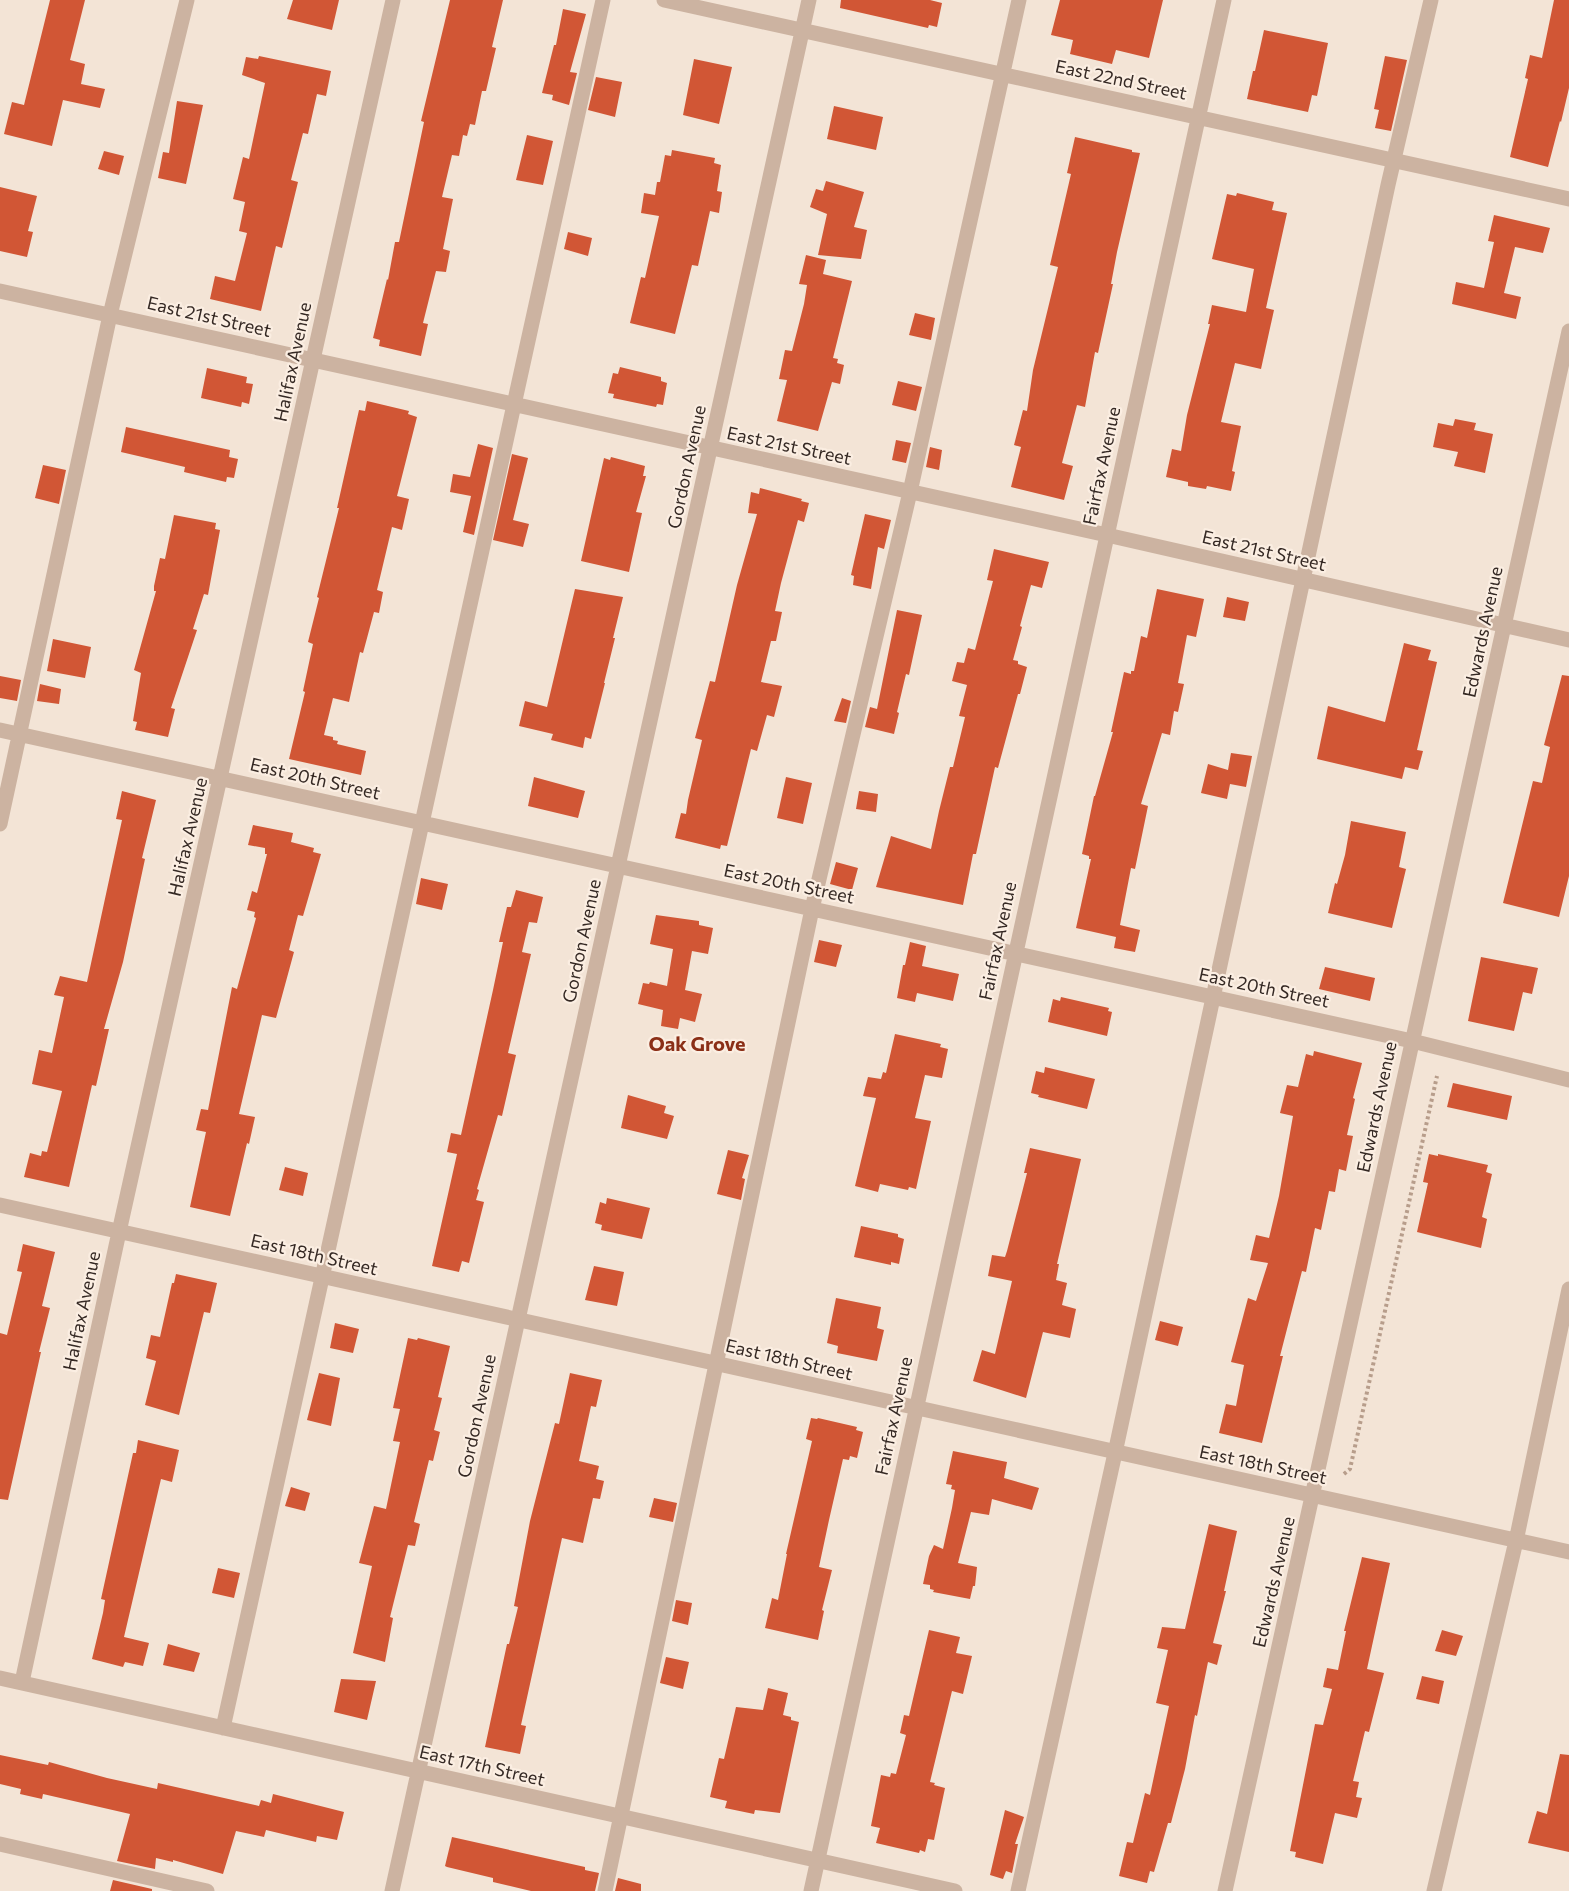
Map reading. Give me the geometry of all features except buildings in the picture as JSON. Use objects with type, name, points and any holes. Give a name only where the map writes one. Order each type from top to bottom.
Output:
[{"type":"street","points":[[0,824],[110,315],[187,0]]},
{"type":"street","name":"Halifax Avenue","points":[[22,1682],[119,1232],[393,0]]},
{"type":"street","points":[[223,1728],[324,1277],[420,822],[603,0]]},
{"type":"street","name":"East 22nd Street","points":[[664,0],[1569,199]]},
{"type":"street","name":"Gordon Avenue","points":[[392,1891],[809,0]]},
{"type":"street","points":[[605,1891],[812,909],[909,492],[1019,0]]},
{"type":"street","name":"Fairfax Avenue","points":[[811,1891],[1224,0]]},
{"type":"street","points":[[1018,1891],[1115,1453],[1393,160],[1431,0]]},
{"type":"street","name":"East 21st Street","points":[[0,291],[1107,535],[1569,640]]},
{"type":"street","name":"Edwards Avenue","points":[[1225,1891],[1569,331]]},
{"type":"street","name":"East 20th Street","points":[[0,730],[1412,1041],[1569,1080]]},
{"type":"street","name":"East 18th Street","points":[[0,1205],[1569,1552]]},
{"type":"street","points":[[1434,1891],[1516,1541],[1569,1289]]},
{"type":"street","name":"East 17th Street","points":[[0,1678],[955,1891]]},
{"type":"street","points":[[0,1844],[207,1891]]},
{"type":"path","points":[[1344,1474],[1350,1469],[1437,1076]]},
{"type":"district","name":"Oak Grove","points":[[697,1044]]}]
